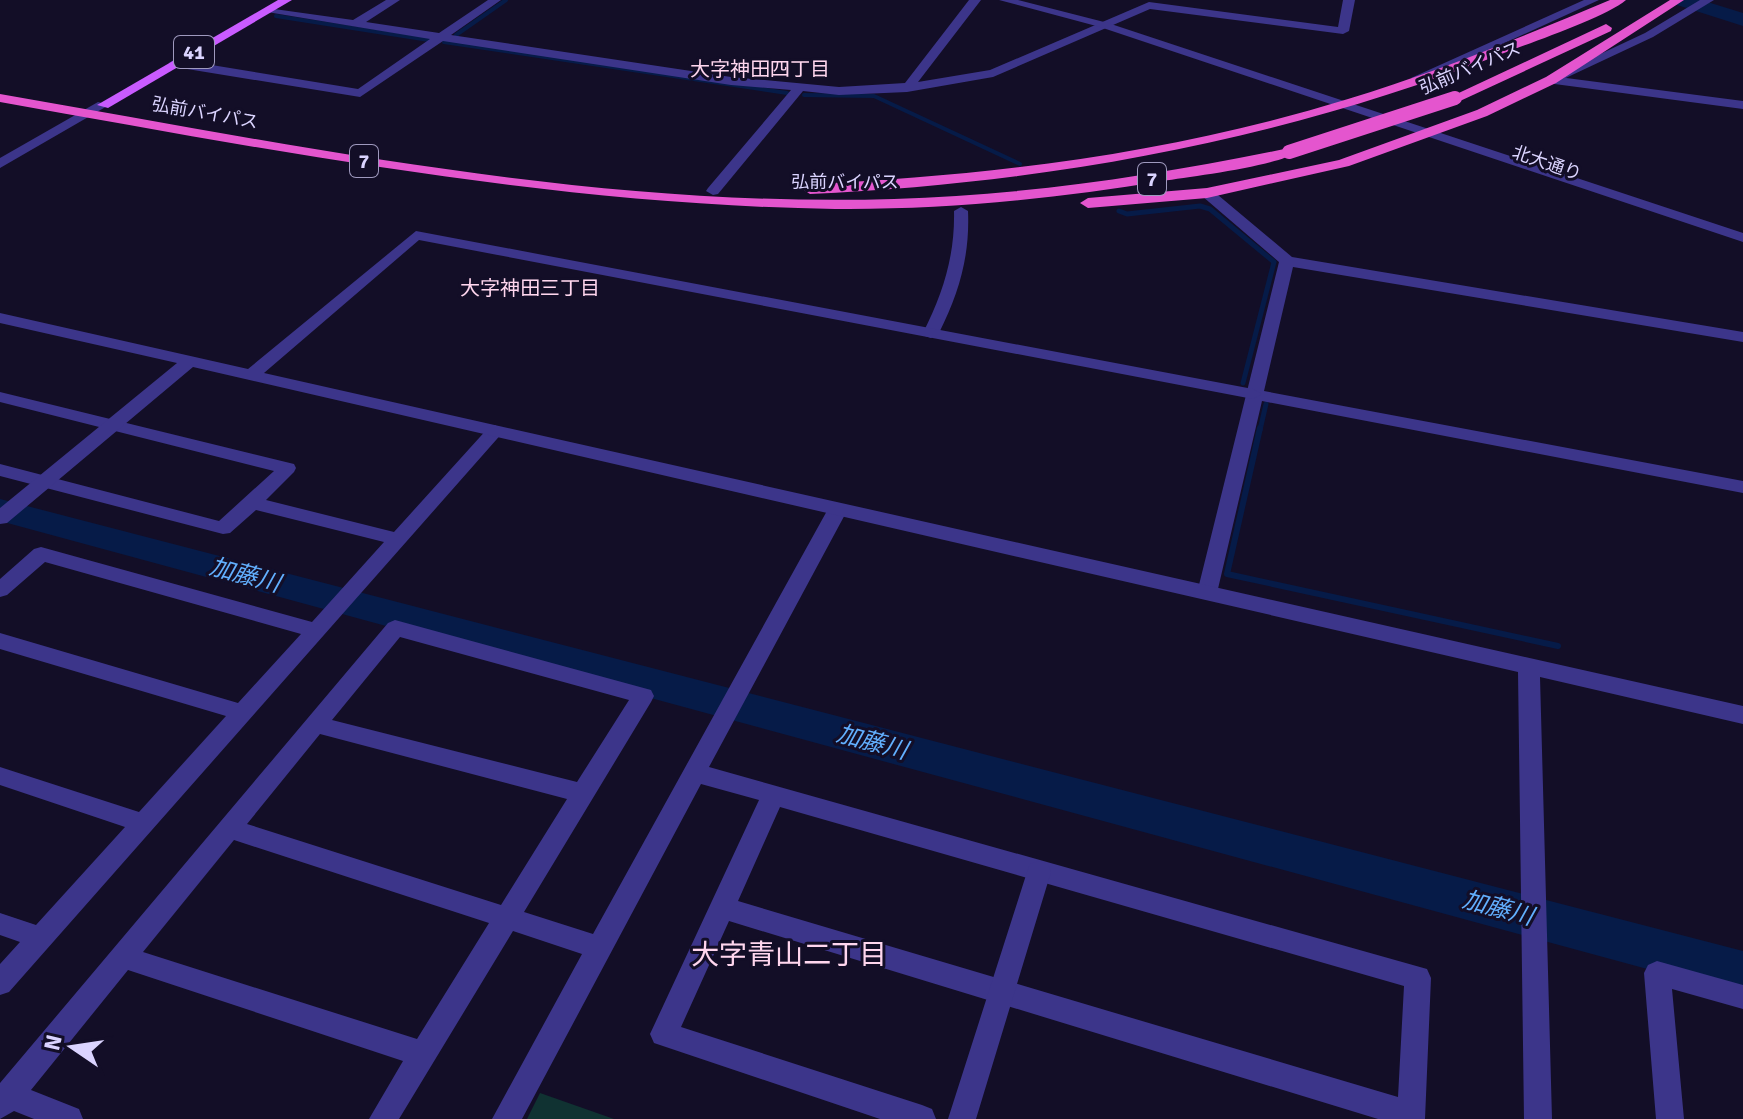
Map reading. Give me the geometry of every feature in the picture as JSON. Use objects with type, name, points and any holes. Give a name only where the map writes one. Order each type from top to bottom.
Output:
[{"type":"highway","points":[[736,196],[893,187],[1028,173],[1190,143],[1341,106],[1485,58],[1620,0]]},
{"type":"highway","name":"弘前バイパス","points":[[1448,94],[1638,0]]},
{"type":"highway","points":[[736,196],[817,209],[961,211],[1207,193],[1328,167],[1421,135],[1551,80],[1670,4]]},
{"type":"highway","name":"弘前バイパス","points":[[0,98],[445,173],[611,192],[736,196],[838,204],[1014,197],[1174,176],[1283,148],[1448,94],[1670,4]]},
{"type":"highway","name":"弘前バイパス","points":[[0,88],[458,165],[713,191],[736,196]]},
{"type":"main road","name":"41","points":[[103,105],[286,0]]},
{"type":"street","points":[[355,24],[394,0]]},
{"type":"street","points":[[175,63],[360,93],[495,0]]},
{"type":"street","points":[[907,88],[975,0]]},
{"type":"street","name":"北大通り","points":[[1005,0],[1104,25],[1743,249]]},
{"type":"street","points":[[267,11],[798,90],[907,88],[993,73],[1151,2],[1343,31],[1349,0]]},
{"type":"street","points":[[1398,86],[1593,0]]},
{"type":"street","points":[[1670,4],[1708,0]]},
{"type":"street","points":[[1551,80],[1736,104],[1743,95]]},
{"type":"street","points":[[713,191],[798,90]]},
{"type":"street","points":[[0,164],[103,105]]},
{"type":"street","points":[[1421,135],[1743,238]]},
{"type":"street","points":[[1207,193],[1287,261],[1743,337]]},
{"type":"street","points":[[931,333],[952,294],[960,268],[964,239],[961,211]]},
{"type":"street","points":[[251,375],[416,235],[1743,487]]},
{"type":"street","points":[[1207,593],[1287,261]]},
{"type":"street","points":[[0,318],[1743,715]]},
{"type":"street","points":[[0,518],[190,361]]},
{"type":"street","points":[[0,397],[287,468],[223,528],[0,470]]},
{"type":"street","points":[[0,983],[495,431]]},
{"type":"street","points":[[252,503],[397,539]]},
{"type":"street","points":[[506,1119],[838,509]]},
{"type":"street","points":[[0,590],[41,554],[321,623]]},
{"type":"street","points":[[69,1119],[4,1100],[395,628],[643,696],[383,1119]]},
{"type":"street","points":[[0,641],[241,712]]},
{"type":"street","points":[[1529,666],[1538,1119]]},
{"type":"street","points":[[315,724],[582,793]]},
{"type":"street","points":[[696,773],[1418,978],[1411,1117],[724,908]]},
{"type":"street","points":[[0,776],[143,823]]},
{"type":"street","points":[[773,796],[664,1034],[922,1119]]},
{"type":"street","points":[[230,828],[600,948]]},
{"type":"street","points":[[962,1119],[1039,872]]},
{"type":"street","points":[[0,924],[40,938]]},
{"type":"street","points":[[123,957],[422,1054]]},
{"type":"street","points":[[1671,1119],[1657,973],[1743,997]]},
{"type":"green space","points":[[540,1093],[614,1119],[527,1119]]},
{"type":"waterway","points":[[456,35],[506,0]]},
{"type":"waterway","points":[[1681,0],[1743,20]]},
{"type":"waterway","points":[[276,16],[429,40]]},
{"type":"waterway","points":[[444,42],[787,93]]},
{"type":"waterway","points":[[804,95],[874,96],[1020,164]]},
{"type":"waterway","points":[[1119,211],[1127,214],[1200,206],[1210,209],[1274,262],[1243,383]]},
{"type":"waterway","points":[[1260,430],[1266,404]]},
{"type":"waterway","points":[[1260,428],[1227,574],[1558,646]]},
{"type":"waterway","name":"加藤川","points":[[0,510],[1743,973]]},
{"type":"district","name":"大字神田四丁目","points":[[760,69]]},
{"type":"district","name":"大字神田三丁目","points":[[530,288]]},
{"type":"district","name":"大字青山二丁目","points":[[789,954]]}]
